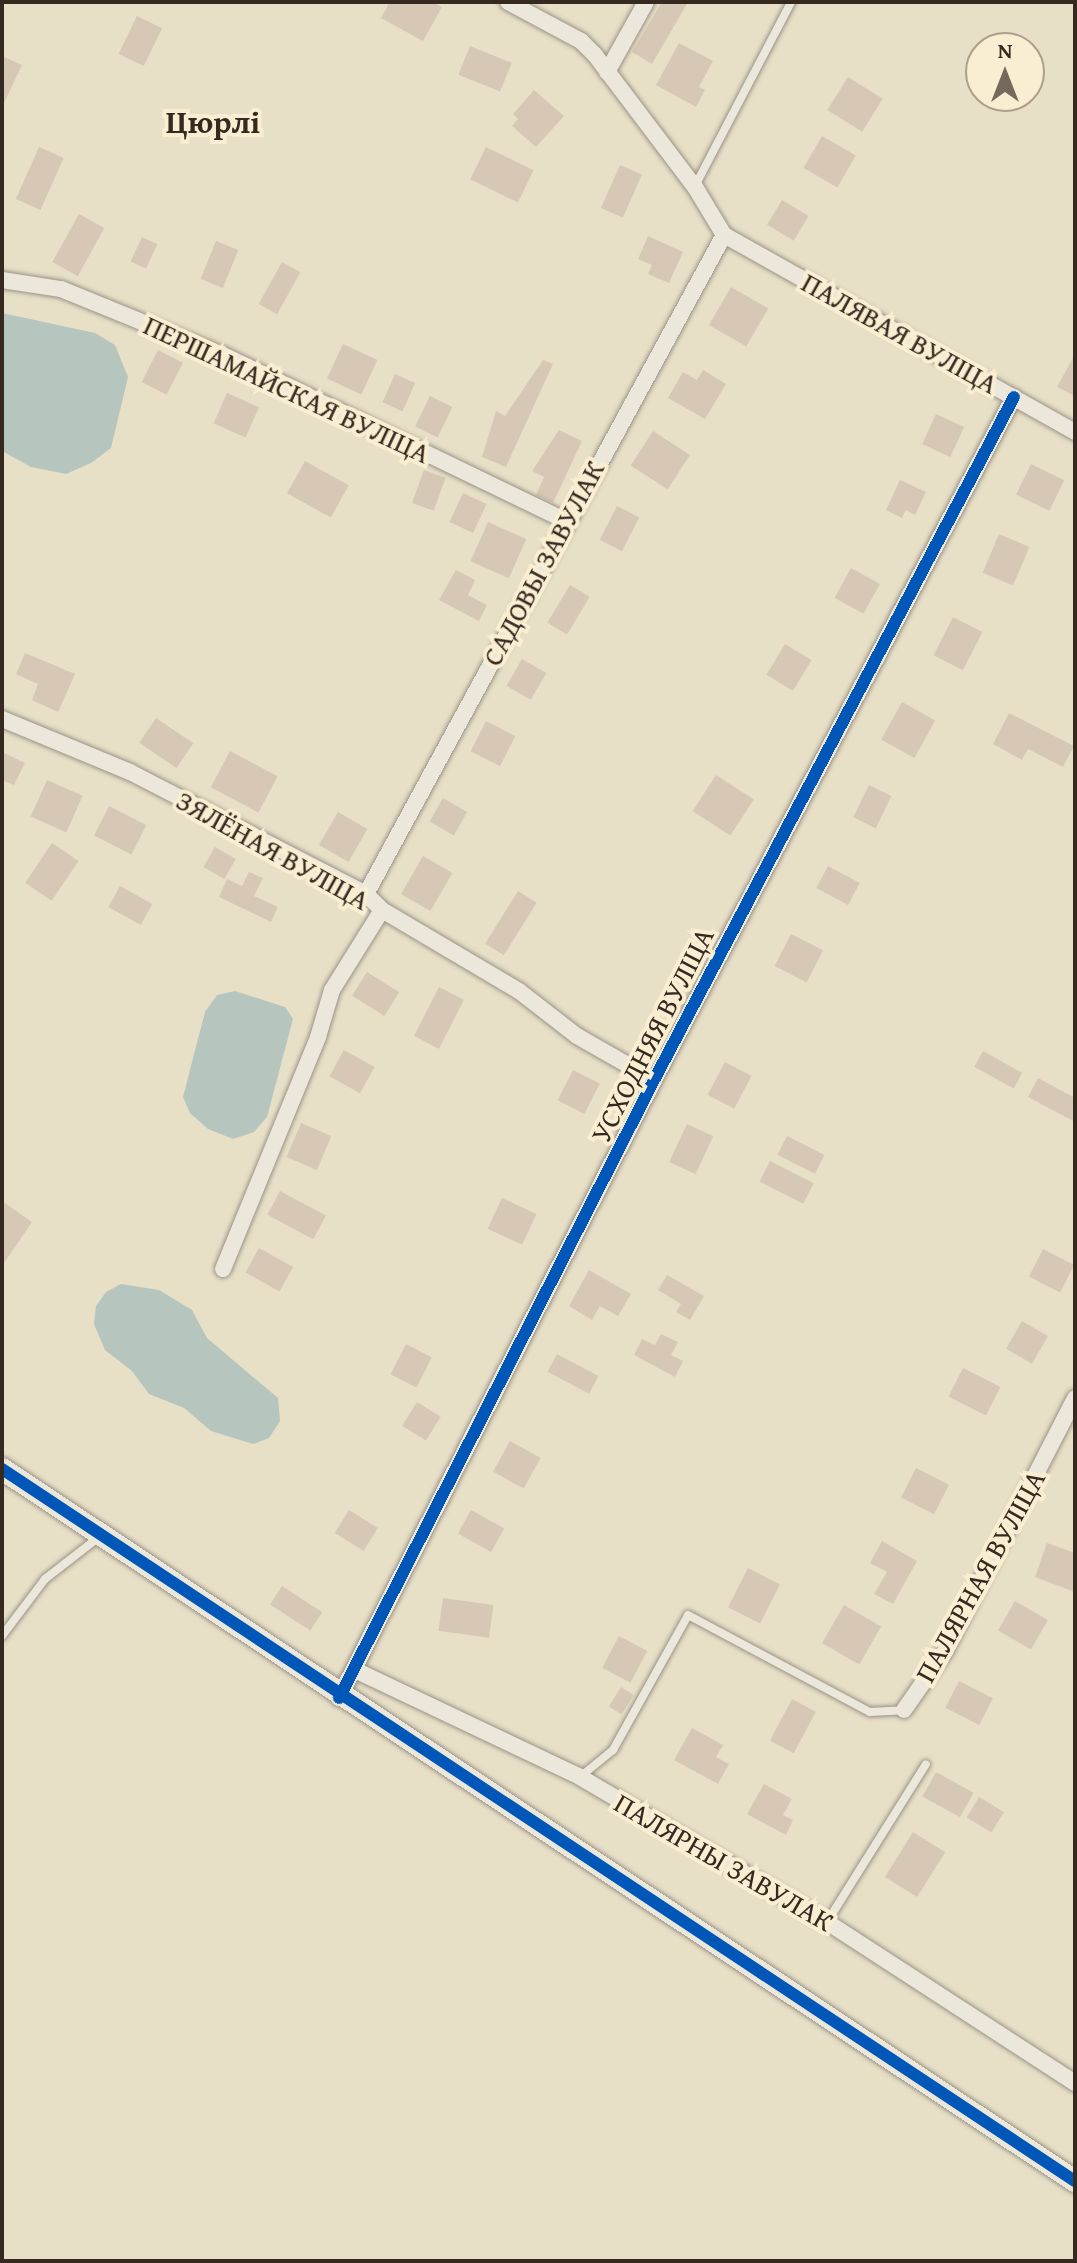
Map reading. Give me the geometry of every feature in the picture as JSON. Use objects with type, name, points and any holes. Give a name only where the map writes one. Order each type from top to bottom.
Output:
[{"type":"street","points":[[508,2],[581,41],[695,187],[724,235]]},
{"type":"street","points":[[607,72],[646,2]]},
{"type":"street","name":"ПАЛЯВАЯ ВУЛІЦА","points":[[724,235],[1075,432]]},
{"type":"street","name":"САДОВЫ ЗАВУЛАК","points":[[366,894],[565,520],[724,235]]},
{"type":"street","name":"ПЕРШАМАЙСКАЯ ВУЛІЦА","points":[[2,280],[61,289],[223,355],[565,520]]},
{"type":"street","name":"УСХОДНЯЯ ВУЛІЦА","points":[[339,1698],[654,1080],[1014,397]]},
{"type":"street","name":"ЗЯЛЁНАЯ ВУЛІЦА","points":[[2,719],[130,772],[366,894],[382,910],[654,1080]]},
{"type":"street","points":[[223,1269],[318,1037],[332,990],[382,910]]},
{"type":"street","name":"ПАЛЯРНАЯ ВУЛІЦА","points":[[904,1710],[945,1651],[1075,1398]]},
{"type":"street","points":[[2,1469],[339,1698],[1075,2181]]},
{"type":"street","name":"ПАЛЯРНЫ ЗАВУЛАК","points":[[355,1670],[580,1777],[827,1922],[1075,2083]]},
{"type":"lane","points":[[695,187],[791,2]]},
{"type":"lane","points":[[2,1636],[45,1579],[101,1535]]},
{"type":"lane","points":[[580,1777],[613,1750],[688,1615],[870,1712],[904,1710]]},
{"type":"lane","points":[[827,1922],[926,1764]]},
{"type":"shaded area","points":[[2,313],[95,333],[115,345],[128,377],[111,448],[91,463],[66,474],[31,467],[2,451]]},
{"type":"shaded area","points":[[235,991],[285,1007],[293,1019],[267,1117],[254,1132],[233,1139],[208,1129],[190,1113],[183,1097],[205,1012],[217,995]]},
{"type":"shaded area","points":[[121,1284],[159,1290],[192,1310],[207,1338],[278,1398],[280,1421],[269,1438],[253,1444],[211,1431],[184,1408],[149,1394],[132,1371],[105,1350],[94,1324],[96,1306],[106,1292]]},
{"type":"building","points":[[384,2],[432,2],[442,7],[423,41],[381,18],[388,5]]},
{"type":"building","points":[[662,2],[688,2],[652,64],[632,52]]},
{"type":"building","points":[[137,16],[162,28],[144,66],[119,54]]},
{"type":"building","points":[[679,43],[713,61],[699,87],[705,90],[696,107],[656,85]]},
{"type":"building","points":[[470,46],[512,63],[500,92],[458,75]]},
{"type":"building","points":[[2,56],[22,65],[2,107]]},
{"type":"building","points":[[848,77],[883,99],[862,132],[827,110]]},
{"type":"building","points":[[534,90],[564,116],[536,147],[512,126],[518,119],[513,114]]},
{"type":"building","points":[[822,136],[856,156],[837,188],[804,168]]},
{"type":"building","points":[[39,147],[64,158],[40,210],[16,199]]},
{"type":"building","points":[[486,147],[534,170],[518,203],[470,179]]},
{"type":"building","points":[[620,165],[642,175],[623,218],[601,208]]},
{"type":"building","points":[[782,200],[809,216],[794,241],[767,225]]},
{"type":"building","points":[[79,214],[104,228],[78,276],[52,262]]},
{"type":"building","points":[[648,236],[683,252],[669,283],[648,274],[652,265],[638,259]]},
{"type":"building","points":[[142,237],[157,244],[146,269],[131,261]]},
{"type":"building","points":[[216,241],[238,250],[223,288],[201,279]]},
{"type":"building","points":[[282,262],[300,272],[277,314],[259,304]]},
{"type":"building","points":[[731,287],[768,308],[746,347],[709,325]]},
{"type":"building","points":[[343,344],[377,360],[361,394],[327,378]]},
{"type":"building","points":[[158,350],[183,363],[167,395],[142,382]]},
{"type":"building","points":[[1075,354],[1075,396],[1057,387]]},
{"type":"building","points":[[543,360],[553,364],[506,467],[482,457],[496,411],[505,416]]},
{"type":"building","points":[[703,370],[726,384],[705,419],[668,398],[683,372],[697,380]]},
{"type":"building","points":[[395,374],[415,383],[402,411],[382,402]]},
{"type":"building","points":[[227,393],[259,407],[246,437],[214,423]]},
{"type":"building","points":[[430,396],[452,407],[438,438],[415,427]]},
{"type":"building","points":[[936,414],[964,427],[950,457],[922,444]]},
{"type":"building","points":[[559,430],[582,441],[553,503],[536,495],[544,477],[532,471]]},
{"type":"building","points":[[653,431],[690,455],[668,489],[631,465]]},
{"type":"building","points":[[305,461],[349,485],[331,518],[287,493]]},
{"type":"building","points":[[1031,464],[1064,480],[1049,511],[1016,495]]},
{"type":"building","points":[[424,470],[446,478],[434,511],[412,503]]},
{"type":"building","points":[[900,480],[926,492],[915,515],[906,510],[902,518],[886,510]]},
{"type":"building","points":[[463,493],[487,504],[473,533],[449,522]]},
{"type":"building","points":[[617,506],[639,517],[622,551],[600,540]]},
{"type":"building","points":[[488,522],[526,539],[509,578],[471,561]]},
{"type":"building","points":[[999,534],[1029,547],[1013,586],[983,573]]},
{"type":"building","points":[[851,568],[880,584],[863,614],[835,598]]},
{"type":"building","points":[[456,570],[475,580],[468,595],[487,605],[479,621],[439,600]]},
{"type":"building","points":[[570,585],[590,597],[567,635],[547,623]]},
{"type":"building","points":[[953,617],[982,632],[963,670],[933,655]]},
{"type":"building","points":[[785,644],[812,660],[793,691],[766,675]]},
{"type":"building","points":[[25,653],[75,674],[58,712],[32,700],[38,684],[16,674]]},
{"type":"building","points":[[522,659],[546,673],[531,700],[506,686]]},
{"type":"building","points":[[902,702],[935,720],[914,758],[881,740]]},
{"type":"building","points":[[1009,713],[1074,746],[1063,767],[1028,749],[1022,760],[993,744]]},
{"type":"building","points":[[156,718],[193,743],[177,768],[139,743]]},
{"type":"building","points":[[486,721],[515,736],[500,766],[471,751]]},
{"type":"building","points":[[230,751],[278,776],[258,813],[211,787]]},
{"type":"building","points":[[2,752],[25,763],[14,785],[2,780]]},
{"type":"building","points":[[716,775],[754,800],[730,836],[693,811]]},
{"type":"building","points":[[47,780],[83,796],[66,832],[31,817]]},
{"type":"building","points":[[869,785],[891,796],[876,828],[853,817]]},
{"type":"building","points":[[443,798],[467,812],[454,835],[430,821]]},
{"type":"building","points":[[109,806],[146,825],[131,854],[94,835]]},
{"type":"building","points":[[338,812],[367,829],[348,862],[319,845]]},
{"type":"building","points":[[52,843],[79,861],[52,901],[25,883]]},
{"type":"building","points":[[215,847],[236,859],[224,879],[204,867]]},
{"type":"building","points":[[423,856],[452,873],[430,911],[401,894]]},
{"type":"building","points":[[828,866],[860,883],[848,905],[816,888]]},
{"type":"building","points":[[249,872],[263,878],[254,896],[278,907],[271,922],[219,897],[227,879],[242,886]]},
{"type":"building","points":[[120,886],[152,904],[141,925],[108,907]]},
{"type":"building","points":[[518,891],[537,903],[504,955],[485,944]]},
{"type":"building","points":[[791,934],[823,950],[807,982],[775,966]]},
{"type":"building","points":[[367,972],[399,992],[384,1016],[352,996]]},
{"type":"building","points":[[439,987],[464,1000],[439,1049],[414,1036]]},
{"type":"building","points":[[344,1050],[375,1067],[360,1093],[329,1076]]},
{"type":"building","points":[[983,1051],[1022,1073],[1014,1089],[974,1067]]},
{"type":"building","points":[[725,1062],[751,1076],[734,1109],[708,1095]]},
{"type":"building","points":[[573,1070],[600,1084],[584,1114],[558,1100]]},
{"type":"building","points":[[1038,1078],[1075,1098],[1075,1122],[1028,1097]]},
{"type":"building","points":[[301,1123],[331,1136],[317,1170],[287,1157]]},
{"type":"building","points":[[687,1124],[713,1136],[696,1174],[669,1162]]},
{"type":"building","points":[[787,1136],[824,1155],[815,1174],[777,1155]]},
{"type":"building","points":[[770,1161],[814,1183],[803,1204],[760,1181]]},
{"type":"building","points":[[280,1191],[326,1215],[313,1239],[267,1215]]},
{"type":"building","points":[[502,1198],[536,1214],[522,1245],[488,1229]]},
{"type":"building","points":[[2,1201],[32,1222],[2,1266]]},
{"type":"building","points":[[259,1248],[293,1267],[280,1291],[245,1272]]},
{"type":"building","points":[[1043,1249],[1074,1265],[1060,1293],[1029,1277]]},
{"type":"building","points":[[589,1270],[631,1294],[618,1316],[600,1306],[592,1320],[569,1306]]},
{"type":"building","points":[[667,1275],[704,1296],[690,1320],[676,1312],[681,1304],[658,1290]]},
{"type":"building","points":[[1022,1321],[1048,1336],[1032,1364],[1006,1349]]},
{"type":"building","points":[[661,1334],[678,1342],[671,1355],[683,1361],[675,1377],[634,1355],[642,1339],[655,1345]]},
{"type":"building","points":[[406,1344],[432,1357],[416,1387],[391,1374]]},
{"type":"building","points":[[557,1354],[598,1376],[589,1394],[548,1372]]},
{"type":"building","points":[[963,1368],[1000,1387],[986,1416],[948,1397]]},
{"type":"building","points":[[417,1402],[441,1417],[426,1441],[402,1426]]},
{"type":"building","points":[[510,1441],[541,1458],[524,1489],[493,1472]]},
{"type":"building","points":[[916,1468],[949,1485],[934,1514],[901,1497]]},
{"type":"building","points":[[349,1510],[378,1528],[364,1551],[335,1533]]},
{"type":"building","points":[[471,1510],[504,1528],[491,1552],[458,1534]]},
{"type":"building","points":[[882,1541],[917,1561],[893,1604],[874,1594],[887,1572],[870,1563]]},
{"type":"building","points":[[1047,1543],[1075,1553],[1075,1592],[1035,1577]]},
{"type":"building","points":[[748,1568],[780,1584],[760,1624],[728,1607]]},
{"type":"building","points":[[282,1586],[322,1612],[310,1631],[270,1604]]},
{"type":"building","points":[[443,1598],[494,1605],[489,1638],[438,1631]]},
{"type":"building","points":[[1015,1601],[1048,1620],[1031,1649],[998,1630]]},
{"type":"building","points":[[844,1605],[881,1626],[859,1665],[822,1643]]},
{"type":"building","points":[[619,1636],[647,1651],[630,1683],[602,1668]]},
{"type":"building","points":[[959,1681],[993,1698],[979,1725],[945,1708]]},
{"type":"building","points":[[621,1687],[634,1695],[622,1714],[609,1707]]},
{"type":"building","points":[[792,1699],[816,1712],[794,1753],[770,1740]]},
{"type":"building","points":[[692,1728],[723,1745],[716,1757],[729,1764],[718,1784],[674,1760]]},
{"type":"building","points":[[936,1772],[974,1793],[960,1817],[922,1796]]},
{"type":"building","points":[[764,1784],[792,1799],[783,1815],[793,1820],[786,1835],[747,1814]]},
{"type":"building","points":[[979,1797],[1004,1812],[991,1833],[967,1818]]},
{"type":"building","points":[[913,1832],[945,1852],[917,1897],[885,1877]]},
{"type":"cycle path","points":[[339,1698],[654,1080],[1014,397]]},
{"type":"cycle path","points":[[2,1469],[1075,2181]]},
{"type":"district","name":"Цюрлі","points":[[213,122]]}]
